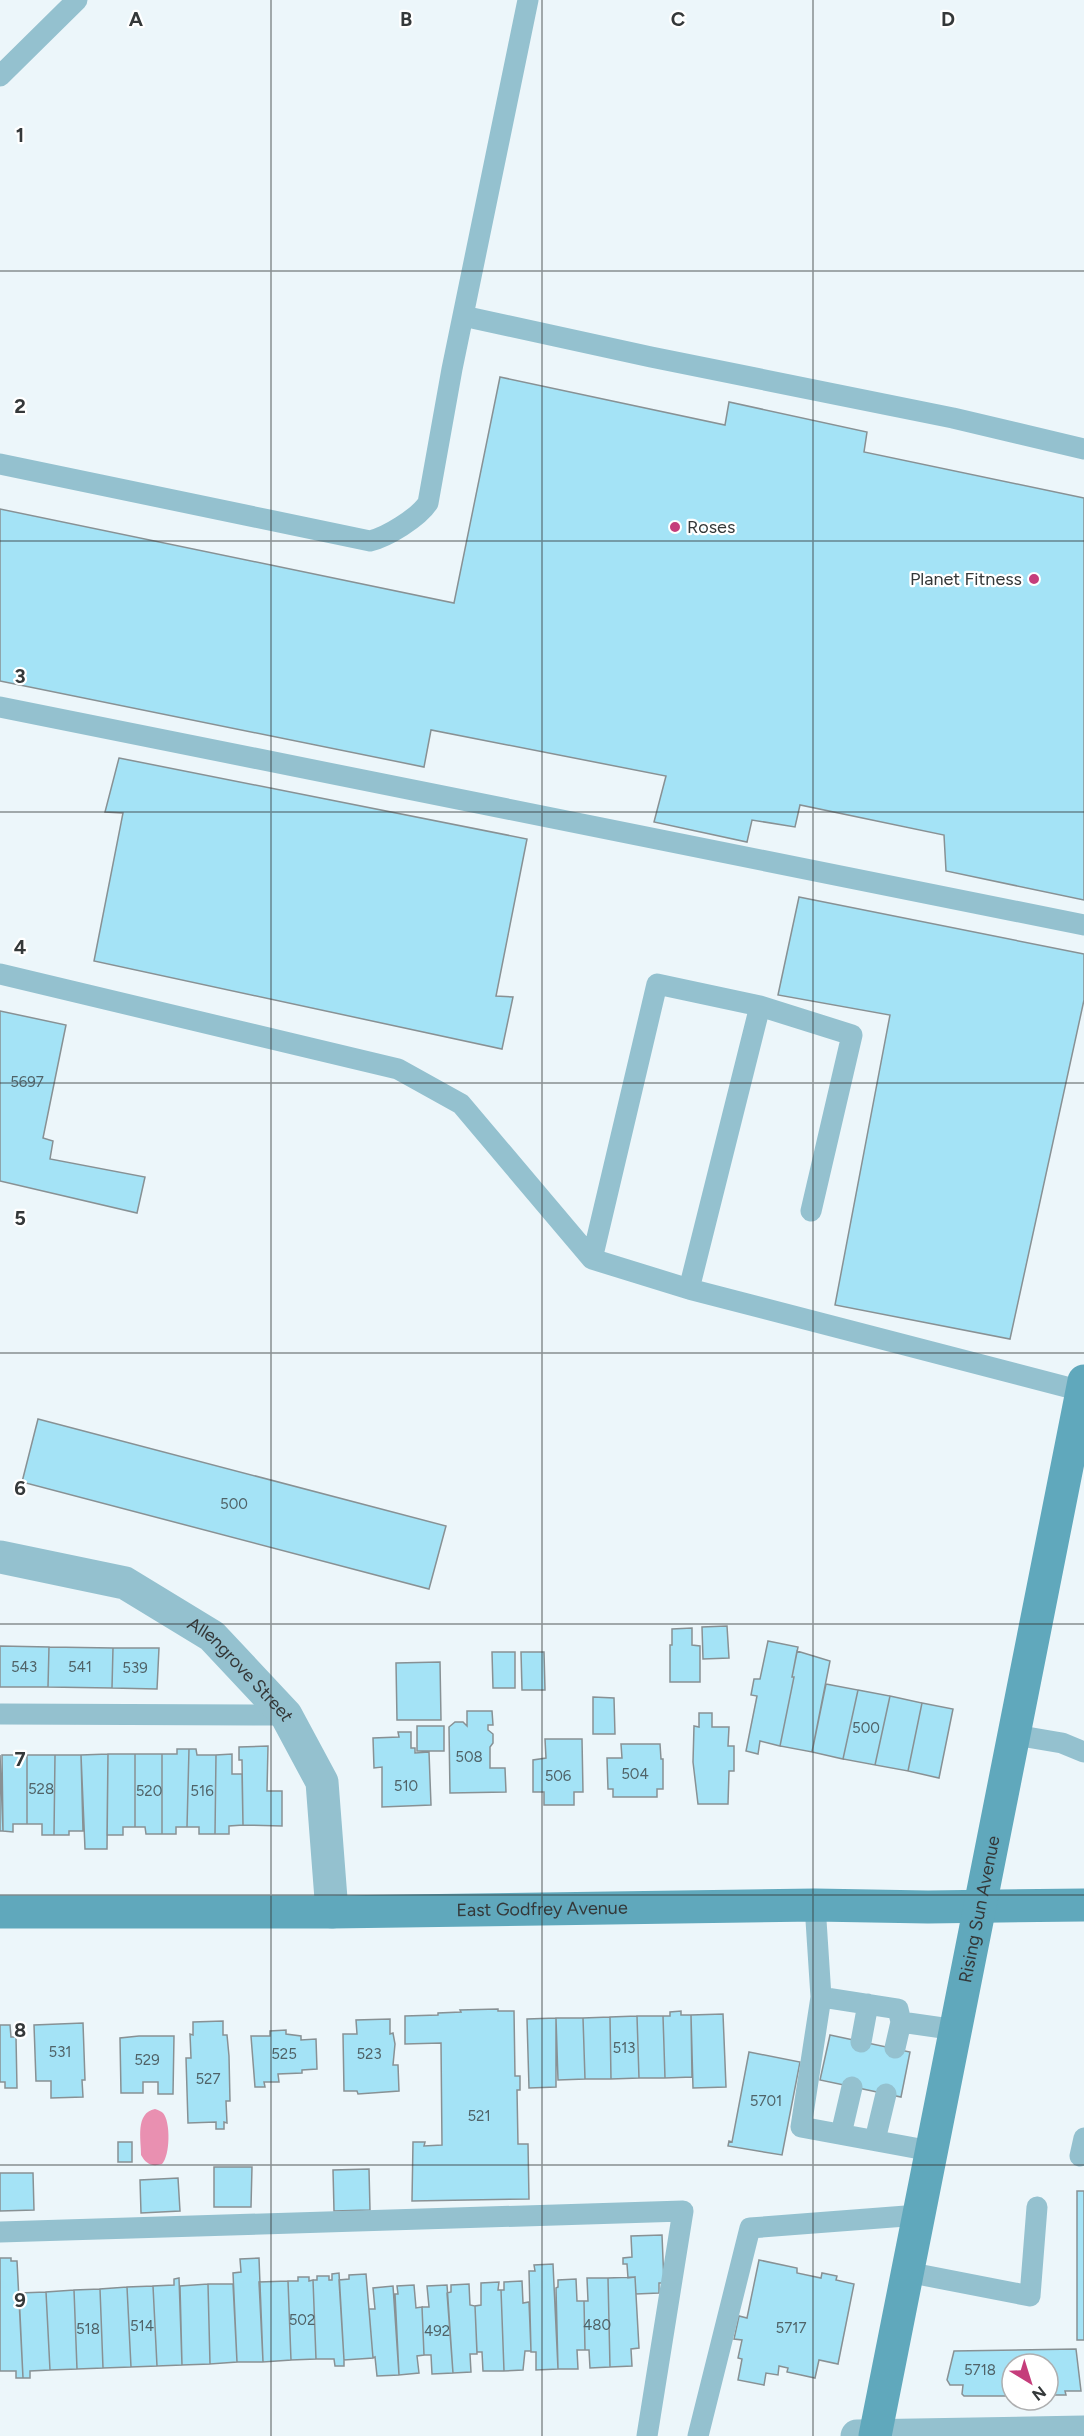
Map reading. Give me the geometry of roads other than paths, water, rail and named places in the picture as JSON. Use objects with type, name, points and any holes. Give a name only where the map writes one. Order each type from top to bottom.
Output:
[{"type":"main road","name":"Rising Sun Avenue","points":[[875,2436],[1083,1386]]},
{"type":"main road","name":"East Godfrey Avenue","points":[[0,1912],[332,1912],[815,1905],[981,1907],[1084,1905]]},
{"type":"street","name":"Allengrove Street","points":[[0,1557],[125,1583],[212,1636],[286,1715],[322,1782],[332,1912]]},
{"type":"street","points":[[857,2436],[1084,2432]]},
{"type":"lane","points":[[0,76],[77,0]]},
{"type":"lane","points":[[0,464],[370,541],[380,538],[423,511],[428,503],[463,316],[528,0]]},
{"type":"lane","points":[[463,316],[651,357],[953,418],[1084,449]]},
{"type":"lane","points":[[0,707],[1084,925]]},
{"type":"lane","points":[[0,974],[398,1069],[461,1104],[592,1259],[689,1289],[1083,1386]]},
{"type":"lane","points":[[592,1259],[657,984],[760,1006],[852,1035],[811,1211]]},
{"type":"lane","points":[[689,1289],[760,1006]]},
{"type":"lane","points":[[0,1714],[286,1715]]},
{"type":"lane","points":[[1015,1735],[1062,1743],[1084,1752]]},
{"type":"lane","points":[[815,1905],[821,1997],[801,2127],[932,2151]]},
{"type":"lane","points":[[821,1997],[898,2009],[901,2022],[895,2048]]},
{"type":"lane","points":[[861,2042],[868,2004]]},
{"type":"lane","points":[[901,2022],[957,2030]]},
{"type":"lane","points":[[841,2134],[852,2087]]},
{"type":"lane","points":[[875,2140],[886,2094]]},
{"type":"lane","points":[[907,2272],[1030,2296],[1037,2207]]},
{"type":"lane","points":[[0,2232],[683,2211],[647,2436]]},
{"type":"lane","points":[[698,2436],[750,2228],[919,2215]]},
{"type":"place","name":"Roses","points":[[675,527]]},
{"type":"place","name":"Planet Fitness","points":[[1034,579]]}]
